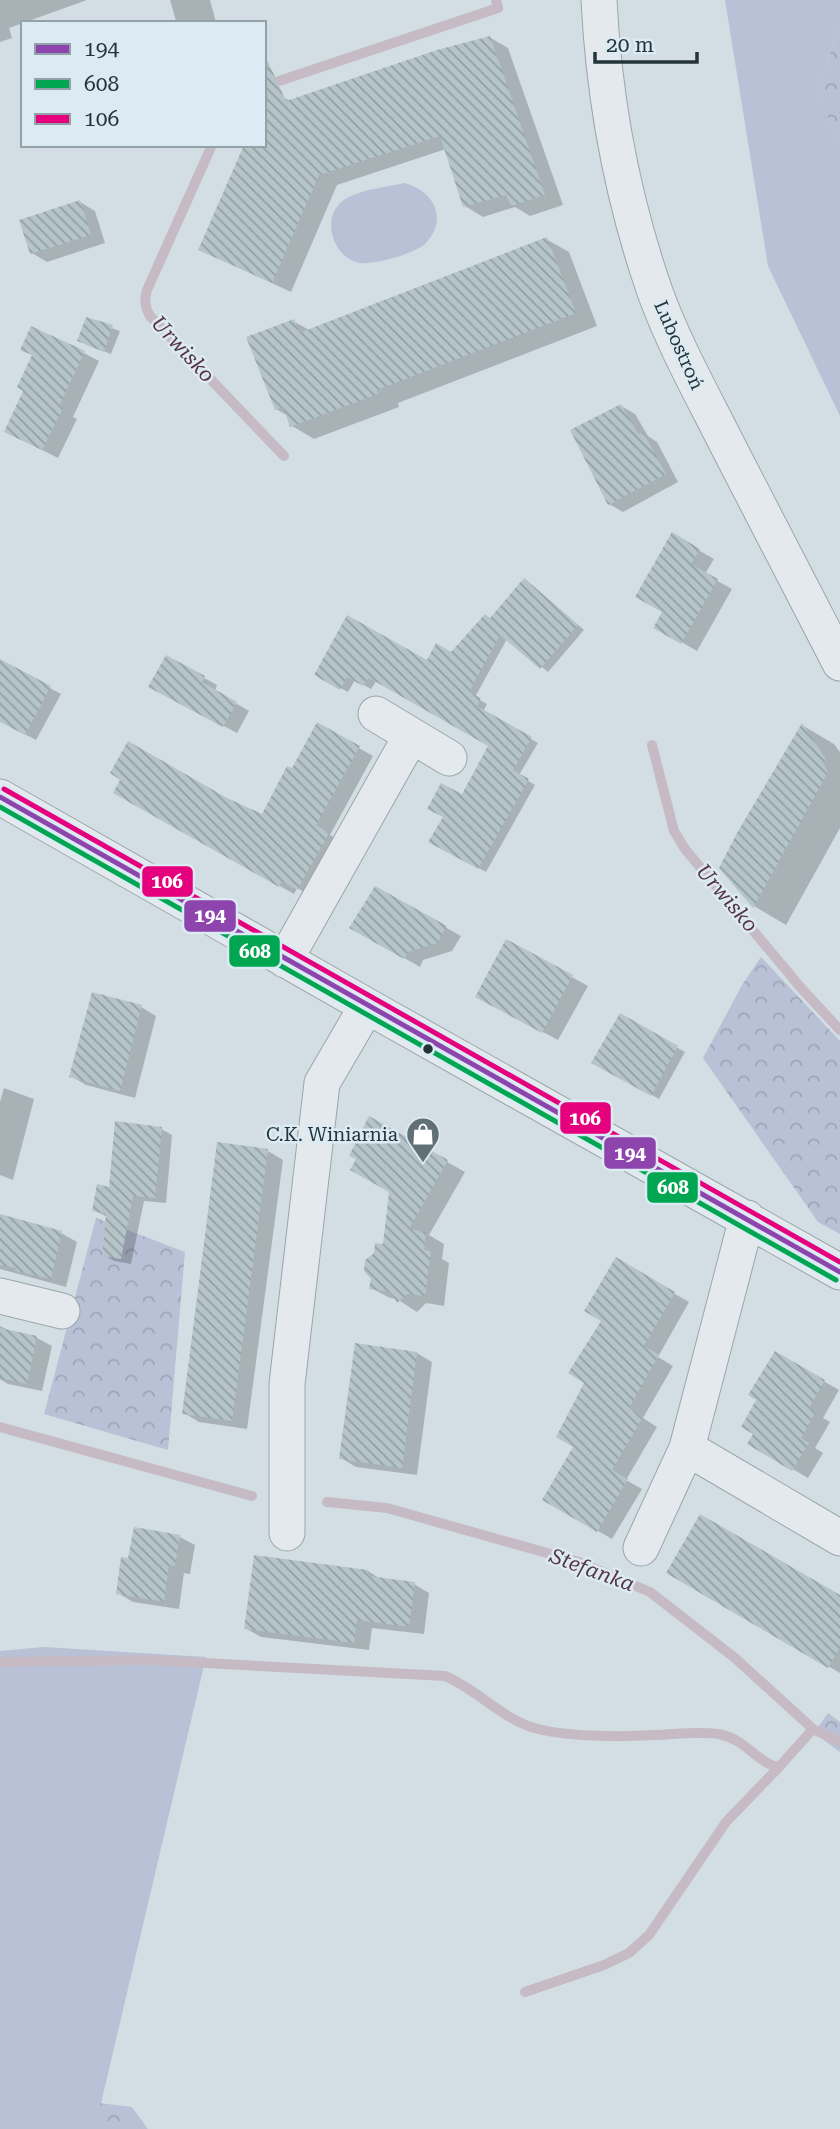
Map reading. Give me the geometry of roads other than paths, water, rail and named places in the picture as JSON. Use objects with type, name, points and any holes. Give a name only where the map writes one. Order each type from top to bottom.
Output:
[{"type":"street","name":"Lubostroń","points":[[599,0],[601,42],[615,148],[627,199],[656,293],[672,334],[840,663]]},
{"type":"street","points":[[376,714],[449,758]]},
{"type":"street","points":[[285,960],[411,736]]},
{"type":"street","points":[[3,807],[285,960],[840,1272]]},
{"type":"street","points":[[286,1533],[287,1384],[322,1083],[367,1006]]},
{"type":"street","points":[[641,1548],[687,1448],[747,1218]]},
{"type":"street","points":[[0,1296],[62,1311]]},
{"type":"street","points":[[687,1448],[840,1538]]},
{"type":"waterway","name":"Urwisko","points":[[266,85],[498,8],[496,0]]},
{"type":"waterway","name":"Urwisko","points":[[211,147],[147,290],[146,306],[150,316],[284,456]]},
{"type":"waterway","name":"Urwisko","points":[[652,745],[674,831],[685,849],[801,988],[840,1030]]},
{"type":"waterway","points":[[0,1427],[252,1496]]},
{"type":"waterway","name":"Stefanka","points":[[327,1502],[387,1508],[579,1562],[650,1592],[735,1658],[813,1729],[840,1742]]},
{"type":"waterway","points":[[0,1662],[150,1660],[445,1676],[514,1719],[538,1729],[596,1736],[719,1734],[737,1741],[765,1761],[779,1767],[813,1729]]},
{"type":"waterway","points":[[525,1992],[604,1965],[629,1953],[649,1935],[726,1822],[779,1767]]},
{"type":"place","name":"C.K. Winiarnia","points":[[423,1164]]}]
